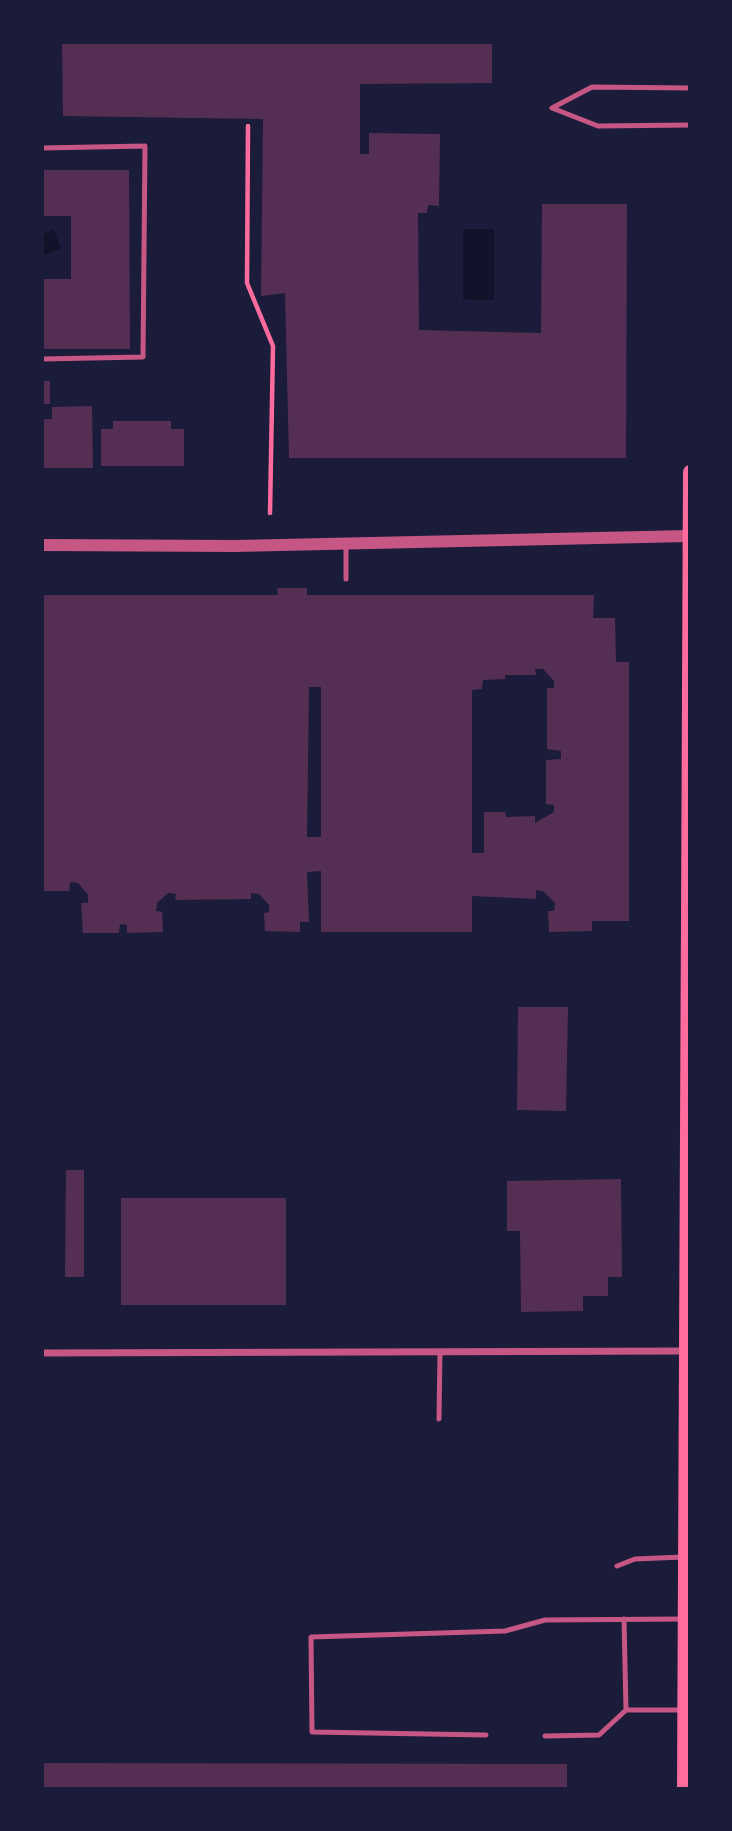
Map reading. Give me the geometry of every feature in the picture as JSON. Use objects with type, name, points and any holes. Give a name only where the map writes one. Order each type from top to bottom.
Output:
[{"type":"main road","points":[[684,1789],[689,1351],[690,472]]},
{"type":"street","points":[[42,545],[346,545],[690,536]]},
{"type":"street","points":[[42,1353],[689,1351]]},
{"type":"lane","points":[[690,88],[592,87],[552,108],[598,126],[690,125]]},
{"type":"lane","points":[[42,148],[145,146],[143,357],[42,359]]},
{"type":"lane","points":[[346,545],[346,579]]},
{"type":"lane","points":[[439,1419],[440,1353]]},
{"type":"lane","points":[[617,1566],[635,1559],[686,1557]]},
{"type":"lane","points":[[624,1619],[626,1710]]},
{"type":"lane","points":[[486,1735],[312,1732],[311,1637],[505,1632],[545,1620],[685,1619]]},
{"type":"lane","points":[[545,1736],[599,1735],[626,1710],[685,1710]]},
{"type":"path","points":[[248,126],[247,283],[273,345],[270,513]]},
{"type":"shaded area","points":[[463,229],[494,229],[494,300],[463,299]]},
{"type":"shaded area","points":[[54,230],[61,249],[42,256],[42,235]]},
{"type":"building","points":[[62,42],[492,42],[492,83],[360,84],[360,154],[369,154],[369,133],[440,134],[439,206],[428,205],[427,213],[418,213],[419,330],[541,333],[542,204],[627,204],[626,458],[289,458],[285,293],[261,296],[263,119],[63,116]]},
{"type":"building","points":[[42,170],[129,170],[130,349],[42,349],[42,279],[71,279],[71,216],[42,216]]},
{"type":"building","points":[[42,381],[50,381],[50,404],[42,404]]},
{"type":"building","points":[[92,406],[93,468],[42,468],[42,419],[52,419],[52,407]]},
{"type":"building","points":[[113,421],[171,421],[171,429],[184,429],[184,466],[101,466],[101,429],[113,429]]},
{"type":"building","points":[[277,588],[307,588],[307,595],[594,595],[593,618],[615,618],[616,662],[629,662],[629,921],[592,921],[592,931],[549,932],[548,911],[554,911],[555,903],[543,891],[536,890],[536,899],[472,896],[472,932],[321,932],[321,871],[307,872],[309,922],[300,922],[300,932],[265,931],[264,913],[269,912],[269,905],[259,894],[251,893],[251,899],[175,900],[176,894],[168,893],[157,903],[156,911],[162,912],[163,932],[127,933],[127,925],[120,924],[119,933],[83,933],[81,903],[88,903],[88,895],[78,883],[70,882],[69,891],[42,891],[42,595],[278,595]],"holes":[[[535,669],[543,669],[554,681],[554,688],[547,688],[547,749],[561,751],[561,759],[546,760],[546,804],[554,805],[554,812],[535,823],[535,816],[506,817],[505,812],[484,812],[484,853],[472,853],[472,690],[482,689],[483,680],[505,679],[505,675],[536,675]],[[309,687],[321,687],[321,837],[307,837]]]},
{"type":"building","points":[[518,1007],[568,1007],[566,1111],[517,1110]]},
{"type":"building","points":[[66,1170],[84,1170],[84,1277],[65,1277]]},
{"type":"building","points":[[621,1179],[622,1277],[608,1277],[608,1296],[583,1296],[583,1311],[521,1312],[520,1231],[507,1231],[507,1181]]},
{"type":"building","points":[[121,1198],[286,1198],[286,1305],[121,1305]]},
{"type":"building","points":[[42,1763],[567,1764],[567,1789],[42,1789]]}]
